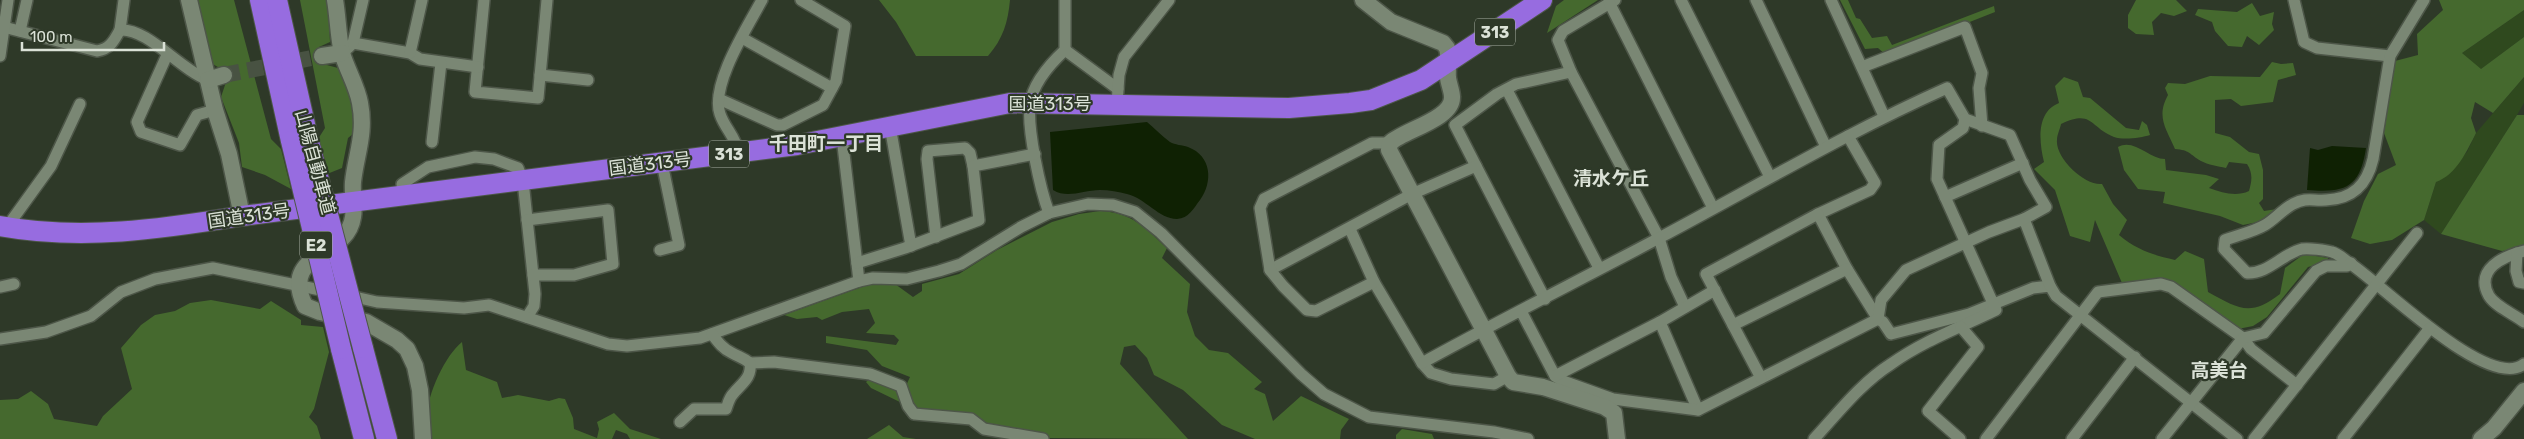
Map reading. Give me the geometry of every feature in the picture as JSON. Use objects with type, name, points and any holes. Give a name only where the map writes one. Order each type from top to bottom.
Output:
[{"type":"highway","name":"山陽自動車道","points":[[260,0],[300,142],[363,348],[387,439]]},
{"type":"highway","name":"山陽自動車道","points":[[277,0],[300,142],[342,349],[364,439]]},
{"type":"highway","name":"国道313号","points":[[5,227],[72,234],[128,232],[353,201],[662,163],[842,137],[989,106],[1030,102],[1118,96],[1289,108],[1350,104],[1390,94],[1421,80],[1542,0]]},
{"type":"street","points":[[0,56],[2,26],[8,0]]},
{"type":"street","points":[[20,31],[27,0]]},
{"type":"street","points":[[2,26],[97,51],[105,50],[111,45],[120,30],[124,0]]},
{"type":"street","points":[[189,0],[215,110],[229,154],[242,216]]},
{"type":"street","points":[[335,0],[348,48],[364,129],[353,182],[354,216],[349,231],[336,245],[307,263],[298,285],[298,291],[305,306],[320,312],[366,322],[397,340],[407,350],[415,366],[420,390],[423,439]]},
{"type":"street","points":[[348,48],[363,0]]},
{"type":"street","points":[[410,53],[422,0]]},
{"type":"street","points":[[484,0],[474,92],[538,98],[547,0]]},
{"type":"street","points":[[738,152],[736,139],[720,115],[719,99],[728,62],[762,0]]},
{"type":"street","points":[[719,99],[777,125],[783,125],[823,105],[836,81],[846,26],[801,0]]},
{"type":"street","points":[[1049,213],[1035,154],[1030,102],[1041,77],[1052,62],[1065,50],[1065,0]]},
{"type":"street","points":[[1118,96],[1124,57],[1169,0]]},
{"type":"street","points":[[1363,0],[1391,22],[1443,43],[1448,48],[1448,78],[1453,99],[1448,110],[1438,118],[1399,135],[1390,143],[1372,142],[1264,199],[1260,208],[1270,270],[1307,310],[1316,310],[1374,282]]},
{"type":"street","points":[[1681,0],[1770,177]]},
{"type":"street","points":[[1756,0],[1826,147]]},
{"type":"street","points":[[1831,0],[1884,116]]},
{"type":"street","points":[[2294,0],[2304,42],[2317,48],[2390,56]]},
{"type":"street","points":[[2424,0],[2390,56],[2374,159],[2370,176],[2362,186],[2348,197],[2325,200],[2307,198],[2292,205],[2265,225],[2225,240],[2224,249],[2247,273],[2256,274],[2302,249],[2333,252],[2377,283],[2430,328],[2491,366],[2513,370],[2524,364]]},
{"type":"street","points":[[1685,307],[1671,277],[1659,238],[1572,72],[1558,40],[1563,31],[1612,1],[1712,208]]},
{"type":"street","points":[[1862,67],[1965,27],[1982,73],[1979,88],[1982,126]]},
{"type":"street","points":[[120,30],[130,30],[139,33],[167,55],[208,80],[224,75]]},
{"type":"street","points":[[742,38],[832,88]]},
{"type":"street","points":[[322,56],[348,48],[410,53],[420,59],[478,67]]},
{"type":"street","points":[[1065,50],[1118,96]]},
{"type":"street","points":[[167,55],[137,122],[141,132],[180,144],[197,115],[215,110]]},
{"type":"street","points":[[432,142],[441,63]]},
{"type":"street","points":[[1545,299],[1455,124],[1516,84],[1572,72]]},
{"type":"street","points":[[540,75],[588,80]]},
{"type":"street","points":[[1422,363],[1483,329],[1521,312],[1599,268],[1659,238],[1884,116],[1947,88],[1965,119],[2010,135],[2046,207],[2024,219],[1906,270],[1881,300],[1878,319]]},
{"type":"street","points":[[1507,90],[1599,268]]},
{"type":"street","points":[[5,227],[51,166],[80,104]]},
{"type":"street","points":[[1814,439],[1861,388],[1890,364],[1925,343],[1996,310],[1995,304],[1937,179],[1939,145],[1963,128],[1965,119]]},
{"type":"street","points":[[890,126],[911,246]]},
{"type":"street","points":[[1761,378],[1706,274],[1818,214],[1870,190],[1875,183],[1848,136]]},
{"type":"street","points":[[842,137],[859,281]]},
{"type":"street","points":[[1390,143],[1390,150],[1412,194],[1508,376],[1513,382],[1543,387],[1605,407],[1614,413],[1617,439]]},
{"type":"street","points":[[857,263],[911,246],[936,237],[979,220],[973,166],[970,152],[965,148],[928,151],[927,159],[936,237]]},
{"type":"street","points":[[973,166],[1035,154]]},
{"type":"street","points":[[403,195],[402,184],[413,175],[428,167],[476,156],[494,159],[518,168],[523,180],[533,275],[534,306],[528,318]]},
{"type":"street","points":[[660,250],[679,245],[662,163]]},
{"type":"street","points":[[1945,197],[2023,163]]},
{"type":"street","points":[[1270,270],[1350,229],[1412,194],[1476,166]]},
{"type":"street","points":[[0,339],[46,332],[91,316],[121,292],[155,279],[213,268],[377,302],[464,308],[489,305],[608,344],[651,344],[700,338],[859,281],[873,278],[907,279],[961,264],[1021,227],[1049,213],[1088,204],[1113,205],[1134,212],[1161,233],[1301,374],[1324,394],[1369,417],[1494,432],[1528,439]]},
{"type":"street","points":[[527,220],[608,210],[613,264],[574,275],[533,275]]},
{"type":"street","points":[[1818,214],[1846,269],[1878,319],[1884,322],[1892,334],[1969,314],[2033,288],[2050,286]]},
{"type":"street","points":[[2024,219],[2050,286],[2056,296],[2080,313],[2237,439]]},
{"type":"street","points":[[1350,229],[1374,282],[1422,363],[1431,373],[1451,379],[1494,384],[1508,376]]},
{"type":"street","points":[[2254,439],[2417,233]]},
{"type":"street","points":[[2524,283],[2519,282],[2516,271],[2520,252],[2501,258],[2487,276],[2486,286],[2489,296],[2524,322]]},
{"type":"street","points":[[2162,439],[2242,338],[2264,334],[2316,272],[2326,266],[2347,266],[2351,263]]},
{"type":"street","points":[[1733,324],[1846,269]]},
{"type":"street","points":[[0,287],[14,284]]},
{"type":"street","points":[[1986,439],[2080,313],[2098,292],[2162,284],[2171,287],[2242,338],[2251,349],[2297,385]]},
{"type":"street","points":[[1555,376],[1660,322],[1715,290]]},
{"type":"street","points":[[1521,312],[1555,376],[1564,382],[1613,399],[1698,410],[1878,319]]},
{"type":"street","points":[[1660,322],[1698,410]]},
{"type":"street","points":[[1960,439],[1928,411],[1978,347],[1962,327]]},
{"type":"street","points":[[2343,439],[2430,328]]},
{"type":"street","points":[[712,334],[722,347],[750,363],[774,362],[870,374],[901,386],[908,406],[914,414],[971,419],[984,429],[1043,439]]},
{"type":"street","points":[[2072,439],[2135,358]]},
{"type":"street","points":[[680,422],[694,409],[726,409],[731,395],[745,382],[751,371],[750,363]]},
{"type":"street","points":[[2481,439],[2494,428],[2524,391]]},
{"type":"shaded area","points":[[2524,10],[2524,37],[2480,70],[2462,53]]},
{"type":"shaded area","points":[[2524,77],[2524,103],[2441,234],[2424,220],[2436,182],[2467,152],[2476,133]]},
{"type":"shaded area","points":[[1147,122],[1170,142],[1196,151],[1206,163],[1208,170],[1207,185],[1200,200],[1188,215],[1177,219],[1170,218],[1134,196],[1107,190],[1064,194],[1053,190],[1050,132]]},
{"type":"shaded area","points":[[2332,146],[2366,148],[2360,172],[2355,180],[2341,189],[2307,190],[2310,148],[2318,150]]},
{"type":"green space","points":[[196,0],[234,0],[271,139],[281,149],[291,189],[265,175],[242,167],[239,143],[221,97],[227,79],[223,70],[211,63]]},
{"type":"green space","points":[[300,0],[328,0],[330,42],[319,47],[323,64],[338,68],[348,91],[352,108],[354,133],[348,138],[342,168],[327,174],[318,139],[325,128]]},
{"type":"green space","points":[[879,0],[1010,0],[1004,30],[988,56],[916,56],[896,22]]},
{"type":"green space","points":[[1564,0],[1598,0],[1547,33],[1556,6]]},
{"type":"green space","points":[[1840,0],[1848,0],[1856,18],[1860,19],[1872,38],[1887,36],[1892,45],[1994,6],[1995,12],[1886,55],[1878,48],[1865,49]]},
{"type":"green space","points":[[2136,0],[2176,0],[2187,11],[2174,16],[2161,13],[2152,22],[2154,35],[2136,34],[2128,28],[2128,15]]},
{"type":"green space","points":[[2439,0],[2524,0],[2524,10],[2462,53],[2481,69],[2524,37],[2524,77],[2493,113],[2475,102],[2471,118],[2476,133],[2465,155],[2455,168],[2443,179],[2436,182],[2424,220],[2392,240],[2370,244],[2351,238],[2364,201],[2378,174],[2396,165],[2384,133],[2395,61],[2418,55],[2417,34],[2443,10]]},
{"type":"green space","points":[[2252,3],[2260,16],[2274,12],[2272,24],[2274,30],[2259,45],[2247,36],[2242,47],[2228,46],[2215,31],[2212,22],[2195,15],[2198,9],[2237,12]]},
{"type":"green space","points":[[2272,62],[2281,64],[2293,63],[2296,75],[2278,80],[2273,102],[2241,106],[2231,99],[2215,100],[2215,133],[2230,137],[2249,152],[2259,154],[2263,170],[2263,199],[2259,203],[2264,211],[2277,209],[2258,222],[2243,225],[2220,216],[2163,203],[2165,192],[2138,189],[2124,170],[2118,147],[2130,145],[2153,156],[2165,159],[2166,170],[2206,175],[2219,179],[2209,188],[2214,190],[2234,194],[2249,191],[2251,177],[2247,164],[2229,162],[2226,168],[2207,164],[2187,151],[2175,149],[2163,116],[2164,103],[2168,95],[2165,88],[2168,83],[2185,84],[2210,76],[2260,77]]},
{"type":"green space","points":[[2064,77],[2078,82],[2083,97],[2090,98],[2126,128],[2139,130],[2142,121],[2147,125],[2150,135],[2137,138],[2122,138],[2114,137],[2090,121],[2079,118],[2061,124],[2057,136],[2061,155],[2072,170],[2088,180],[2102,184],[2113,204],[2127,220],[2119,235],[2132,245],[2152,254],[2175,260],[2185,251],[2204,259],[2208,292],[2228,303],[2244,308],[2260,306],[2280,294],[2285,268],[2304,254],[2328,258],[2327,262],[2308,267],[2267,317],[2253,326],[2238,329],[2168,279],[2122,283],[2095,220],[2090,242],[2070,236],[2055,190],[2034,169],[2044,162],[2040,137],[2041,128],[2046,113],[2059,103],[2055,86]]},
{"type":"green space","points":[[2517,115],[2524,115],[2524,248],[2502,251],[2441,234]]},
{"type":"green space","points":[[1100,211],[1111,212],[1130,218],[1167,248],[1162,258],[1190,284],[1187,312],[1195,336],[1209,350],[1228,353],[1262,382],[1254,389],[1265,394],[1273,421],[1301,396],[1349,419],[1341,430],[1340,439],[1255,439],[1222,425],[1183,390],[1154,375],[1147,358],[1135,345],[1124,347],[1120,364],[1188,439],[1049,438],[1006,432],[918,413],[904,390],[910,377],[882,366],[867,350],[826,343],[826,336],[896,345],[899,340],[894,335],[866,333],[875,323],[869,309],[842,312],[822,320],[817,317],[797,319],[784,315],[873,283],[895,284],[913,297],[922,291],[922,284],[959,274],[997,250],[1052,222],[1079,214]]},
{"type":"green space","points":[[211,300],[260,309],[271,301],[301,320],[301,325],[323,327],[329,352],[314,409],[309,417],[317,426],[321,439],[0,439],[0,400],[18,399],[31,391],[48,404],[54,419],[97,426],[103,416],[132,389],[121,348],[141,325],[155,315],[175,311],[190,303]]},
{"type":"green space","points":[[462,342],[466,370],[497,382],[502,398],[518,395],[549,401],[559,398],[565,399],[573,418],[574,429],[597,438],[599,429],[597,422],[614,413],[630,429],[661,439],[630,439],[627,434],[616,430],[612,439],[432,439],[427,420],[429,401],[443,367]]},
{"type":"green space","points":[[871,378],[898,388],[904,404],[871,388],[866,382]]},
{"type":"green space","points":[[889,425],[903,437],[916,439],[867,439]]},
{"type":"green space","points":[[1402,429],[1432,434],[1434,439],[1396,439],[1396,435]]},
{"type":"tunnel","points":[[224,75],[322,56]]},
{"type":"district","name":"千田町一丁目","points":[[826,143]]},
{"type":"district","name":"清水ケ丘","points":[[1611,178]]},
{"type":"district","name":"高美台","points":[[2219,370]]}]
